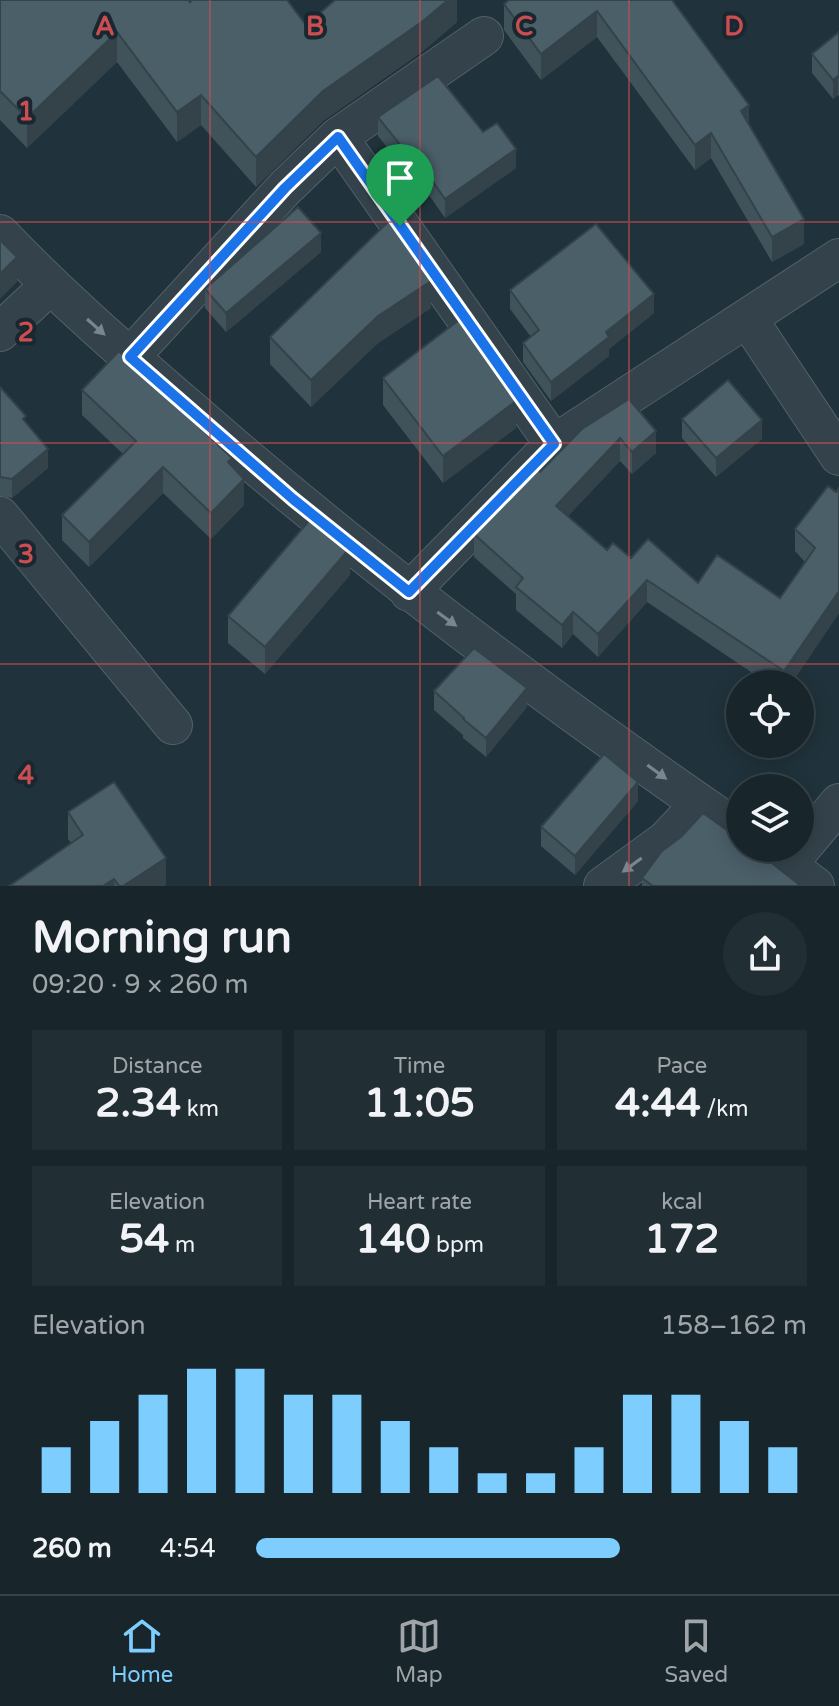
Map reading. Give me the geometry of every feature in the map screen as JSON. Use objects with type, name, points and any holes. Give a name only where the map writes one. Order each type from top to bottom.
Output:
[{"type":"street","points":[[130,357],[285,188],[338,137],[484,36]]},
{"type":"street","points":[[338,137],[554,444]]},
{"type":"street","points":[[0,234],[49,286],[293,499],[409,592],[726,822]]},
{"type":"street","points":[[409,592],[554,444],[839,258]]},
{"type":"street","points":[[0,332],[49,286]]},
{"type":"street","points":[[748,319],[839,456]]},
{"type":"street","points":[[0,516],[173,725]]},
{"type":"street","points":[[789,866],[839,803]]},
{"type":"street","points":[[603,886],[665,841],[700,804]]},
{"type":"building","points":[[0,0],[287,0],[306,25],[335,0],[448,0],[323,91],[256,157],[201,95],[177,112],[117,32],[27,118],[0,91]]},
{"type":"building","points":[[509,0],[672,0],[749,105],[741,111],[804,219],[772,237],[711,133],[695,145],[597,11],[541,54],[504,4]]},
{"type":"building","points":[[839,32],[839,77],[833,80],[812,54]]},
{"type":"building","points":[[438,76],[483,132],[497,123],[516,149],[445,199],[410,149],[406,152],[378,117]]},
{"type":"building","points":[[298,207],[321,233],[226,313],[205,289]]},
{"type":"building","points":[[389,221],[431,281],[378,316],[311,380],[270,337]]},
{"type":"building","points":[[596,224],[654,294],[606,332],[609,337],[551,382],[523,343],[539,330],[510,290]]},
{"type":"building","points":[[0,240],[17,257],[0,274]]},
{"type":"building","points":[[459,320],[516,401],[443,456],[383,378]]},
{"type":"building","points":[[119,351],[232,458],[228,462],[244,479],[211,513],[163,467],[89,542],[62,515],[136,441],[82,390]]},
{"type":"building","points":[[728,380],[762,420],[716,458],[682,419]]},
{"type":"building","points":[[0,387],[26,416],[23,419],[48,449],[12,479],[0,477]]},
{"type":"building","points":[[629,399],[656,431],[632,452],[620,438],[556,506],[607,550],[613,543],[631,558],[648,539],[698,583],[717,555],[780,598],[815,548],[795,529],[828,486],[836,492],[839,488],[839,591],[785,670],[647,580],[598,634],[573,612],[562,625],[516,587],[523,578],[474,534],[582,429]]},
{"type":"building","points":[[313,516],[350,548],[265,647],[228,616]]},
{"type":"building","points":[[474,648],[527,688],[486,738],[434,691]]},
{"type":"building","points":[[604,754],[638,782],[575,856],[541,827]]},
{"type":"building","points":[[114,782],[166,858],[123,886],[119,886],[114,879],[103,886],[9,886],[83,835],[68,812]]},
{"type":"building","points":[[703,813],[726,829],[726,862],[771,862],[801,886],[653,886],[642,878],[662,851],[681,837]]},
{"type":"route","points":[[338,137],[400,226],[554,444],[409,592],[293,499],[130,357],[285,188],[338,137]]}]
